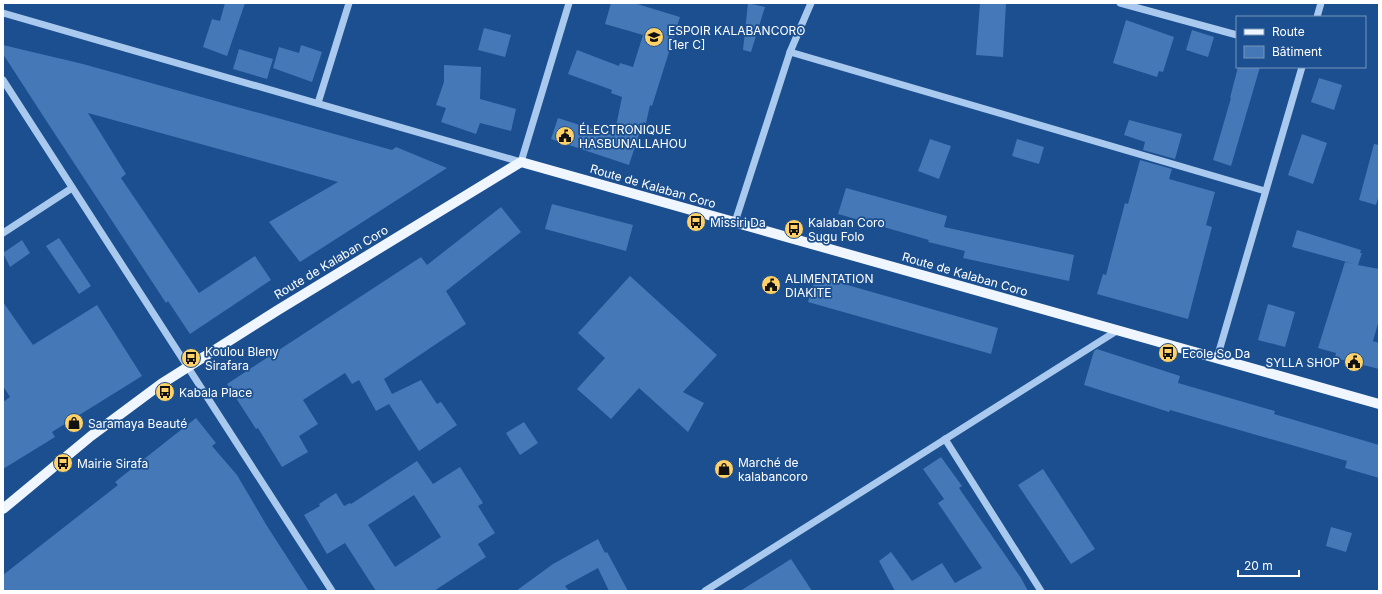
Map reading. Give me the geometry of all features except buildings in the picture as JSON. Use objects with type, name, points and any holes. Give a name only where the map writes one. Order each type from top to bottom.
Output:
[{"type":"main road","name":"Route de Kalaban Coro","points":[[3,509],[91,436],[161,384],[278,310],[521,162],[1379,404]]},
{"type":"street","points":[[318,104],[349,3]]},
{"type":"street","points":[[3,13],[521,162],[569,3]]},
{"type":"street","points":[[735,222],[790,52],[811,3]]},
{"type":"street","points":[[1120,3],[1236,35]]},
{"type":"street","points":[[1316,16],[1321,3]]},
{"type":"street","points":[[790,52],[1265,191]]},
{"type":"street","points":[[1216,358],[1302,68]]},
{"type":"street","points":[[3,80],[332,591]]},
{"type":"street","points":[[3,233],[72,188]]},
{"type":"street","points":[[705,591],[1118,330]]},
{"type":"street","points":[[945,439],[1041,591]]},
{"type":"place","name":"ESPOIR KALABANCORO [1er C]","points":[[654,37]]},
{"type":"place","name":"ÉLECTRONIQUE HASBUNALLAHOU","points":[[565,136]]},
{"type":"place","name":"Missiri Da","points":[[696,222]]},
{"type":"place","name":"Kalaban Coro Sugu Folo","points":[[794,229]]},
{"type":"place","name":"ALIMENTATION DIAKITE","points":[[771,285]]},
{"type":"place","name":"Ecole So Da","points":[[1168,353]]},
{"type":"place","name":"Koulou Bleny Sirafara","points":[[191,358]]},
{"type":"place","name":"SYLLA SHOP","points":[[1354,362]]},
{"type":"place","name":"Kabala Place","points":[[165,392]]},
{"type":"place","name":"Saramaya Beauté","points":[[74,423]]},
{"type":"place","name":"Mairie Sirafa","points":[[63,463]]},
{"type":"place","name":"Marché de kalabancoro","points":[[724,469]]}]
